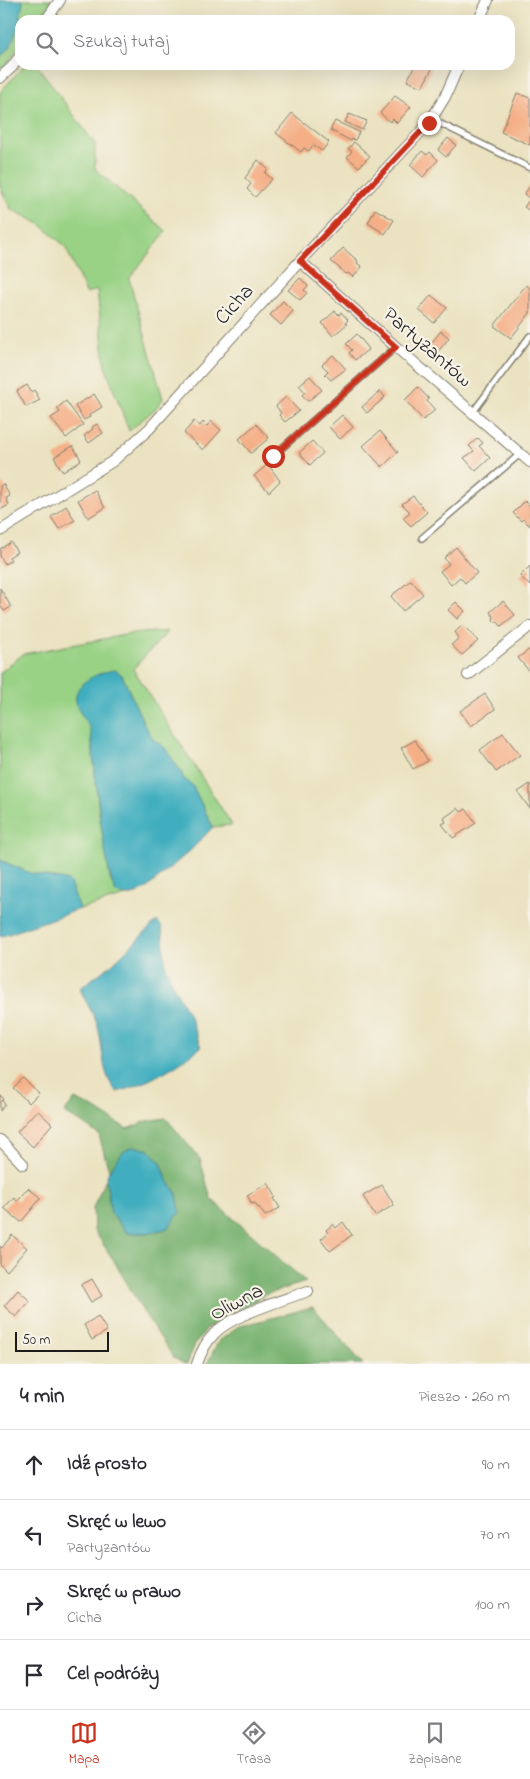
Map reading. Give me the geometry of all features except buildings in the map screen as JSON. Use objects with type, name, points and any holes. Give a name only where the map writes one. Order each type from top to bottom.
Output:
[{"type":"street","points":[[50,15],[60,0]]},
{"type":"street","points":[[481,15],[488,0]]},
{"type":"street","points":[[0,78],[15,63]]},
{"type":"street","name":"Cicha","points":[[0,530],[113,461],[150,429],[300,261],[431,119],[445,97],[457,70]]},
{"type":"street","name":"Partyzantów","points":[[300,261],[396,347],[530,462]]},
{"type":"street","points":[[468,675],[530,626]]},
{"type":"street","points":[[0,1140],[23,1164]]},
{"type":"street","name":"Oliwna","points":[[197,1364],[203,1348],[215,1332],[261,1308],[308,1291]]},
{"type":"lane","points":[[431,119],[530,168]]},
{"type":"lane","points":[[473,412],[530,336]]},
{"type":"lane","points":[[273,456],[396,347]]},
{"type":"lane","points":[[422,538],[520,454]]},
{"type":"green space","points":[[22,0],[53,0],[42,15],[20,15]]},
{"type":"green space","points":[[15,31],[15,53],[6,65],[0,69],[0,57],[10,48]]},
{"type":"green space","points":[[20,70],[41,70],[95,144],[95,169],[166,231],[129,279],[163,399],[155,409],[129,431],[105,366],[97,290],[86,293],[65,246],[40,224],[11,209],[0,187],[0,92]]},
{"type":"green space","points":[[168,631],[133,669],[232,825],[213,827],[192,785],[184,779],[164,747],[153,739],[144,724],[122,675],[79,711],[90,724],[99,814],[110,879],[116,892],[126,896],[80,909],[69,881],[30,873],[0,860],[0,673],[23,654],[130,634]]},
{"type":"green space","points":[[75,1099],[94,1108],[127,1129],[147,1121],[166,1118],[200,1159],[211,1199],[306,1282],[267,1294],[207,1328],[195,1344],[187,1364],[174,1358],[144,1313],[94,1230],[93,1208],[106,1179],[111,1213],[127,1233],[151,1233],[177,1194],[167,1179],[161,1163],[113,1165],[109,1171],[99,1135],[64,1113]]},
{"type":"green space","points":[[313,1307],[363,1364],[207,1364],[218,1342],[237,1327]]},
{"type":"water","points":[[0,0],[22,0],[21,15],[15,15],[15,36],[10,48],[0,57]]},
{"type":"water","points":[[115,670],[122,675],[144,724],[153,739],[164,747],[184,779],[192,785],[213,827],[191,850],[147,888],[137,894],[126,896],[116,893],[110,875],[100,817],[91,734],[76,701],[77,691],[85,681],[104,672]]},
{"type":"water","points":[[0,860],[30,873],[69,881],[80,909],[0,937]]},
{"type":"water","points":[[157,921],[162,927],[166,968],[190,1017],[201,1047],[183,1061],[161,1074],[139,1085],[117,1092],[105,1068],[97,1024],[80,988],[111,965]]},
{"type":"water","points":[[133,1146],[149,1150],[161,1163],[167,1179],[177,1194],[180,1212],[168,1228],[151,1233],[127,1233],[111,1213],[106,1179],[109,1171],[123,1152]]},
{"type":"route","points":[[273,456],[396,347],[300,261],[429,123]]}]
